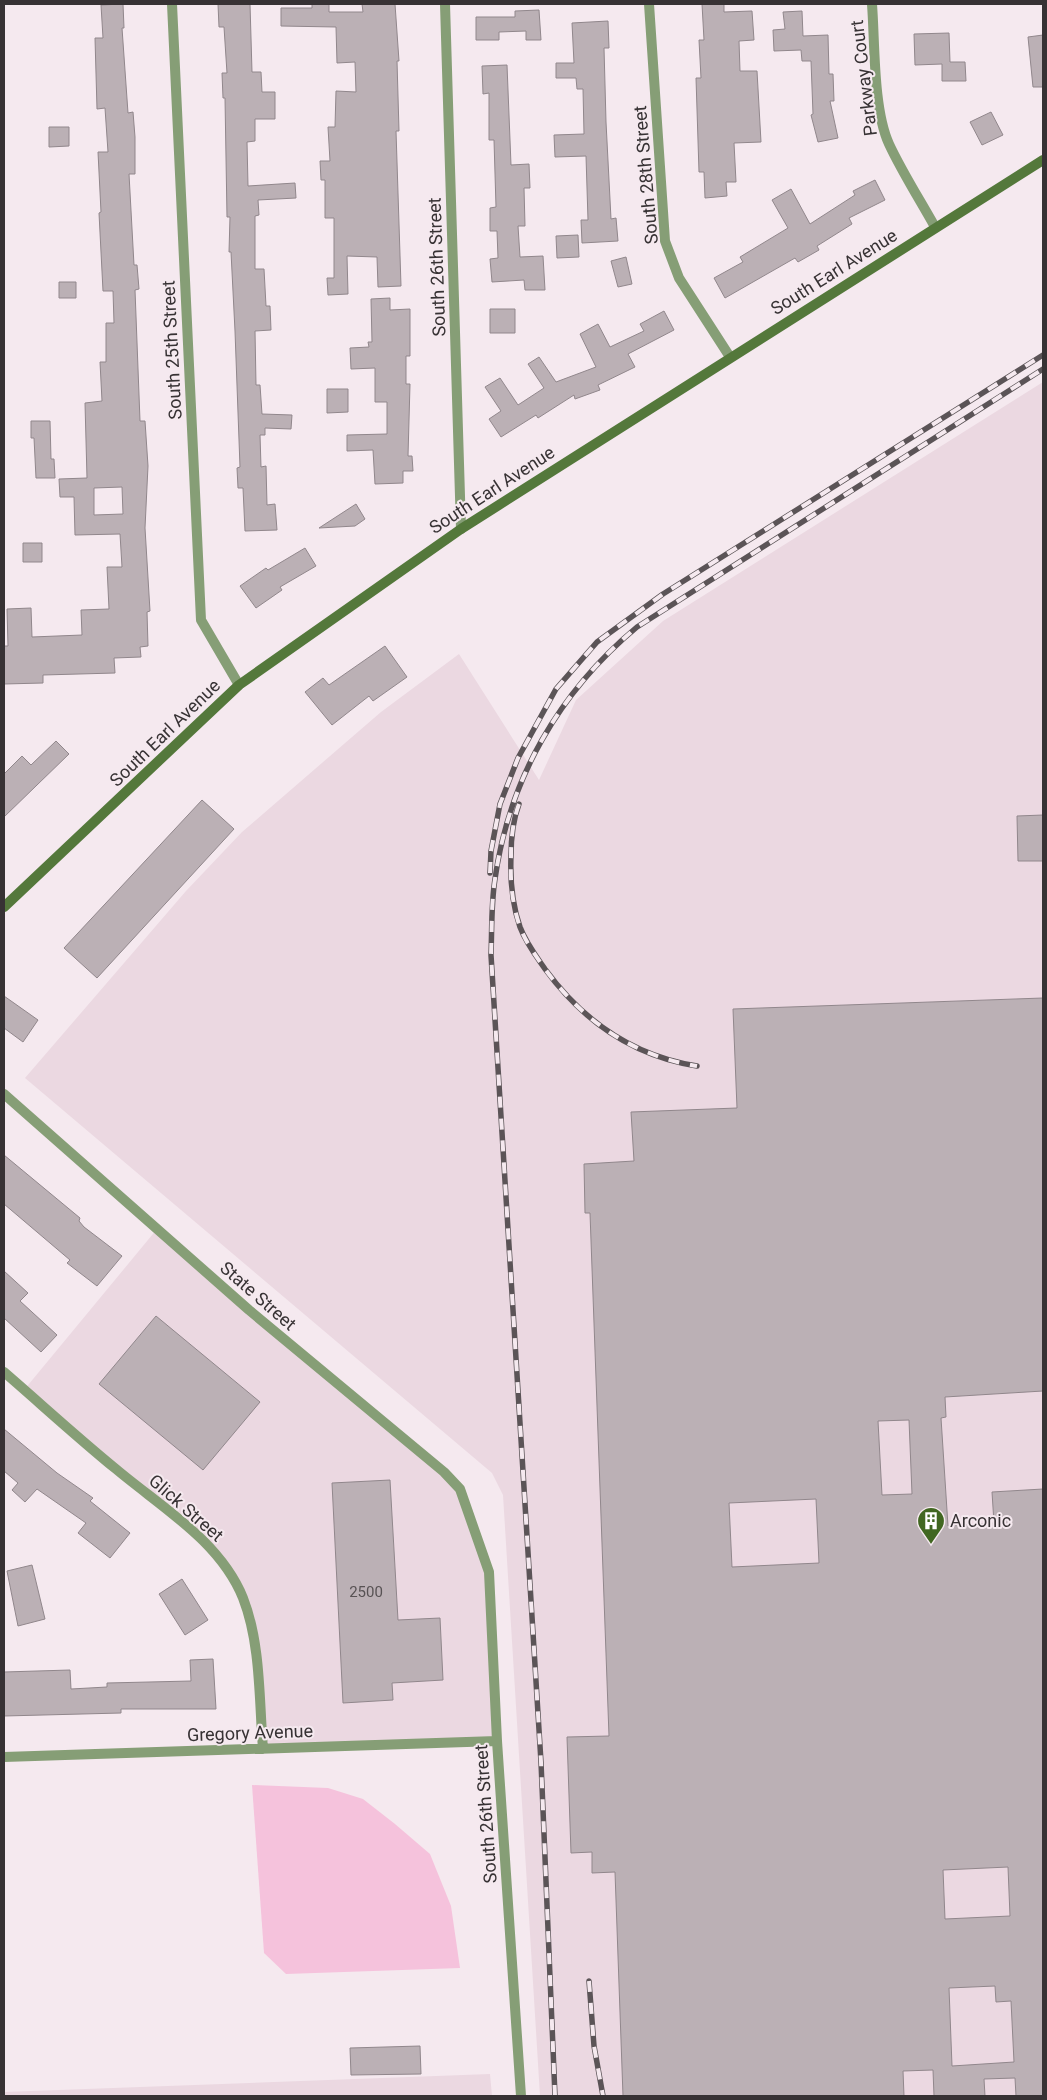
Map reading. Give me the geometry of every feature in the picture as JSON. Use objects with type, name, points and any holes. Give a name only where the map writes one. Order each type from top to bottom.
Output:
[{"type":"street","name":"South 25th Street","points":[[172,4],[201,620],[239,685]]},
{"type":"street","name":"South 26th Street","points":[[445,4],[461,529]]},
{"type":"street","name":"South 28th Street","points":[[649,4],[665,241],[679,278],[730,357]]},
{"type":"street","name":"Parkway Court","points":[[872,4],[878,86],[882,119],[888,143],[935,227]]},
{"type":"street","name":"South Earl Avenue","points":[[4,907],[239,685],[461,529],[1043,160]]},
{"type":"street","name":"State Street","points":[[4,1094],[249,1310],[444,1472],[460,1490],[477,1531]]},
{"type":"street","name":"Glick Street","points":[[4,1372],[116,1470],[193,1532],[210,1547],[227,1568],[242,1598],[253,1636],[263,1748]]},
{"type":"street","name":"South 26th Street","points":[[477,1531],[489,1572],[497,1741],[521,2096]]},
{"type":"street","name":"Gregory Avenue","points":[[4,1757],[497,1741]]},
{"type":"shaded area","points":[[1043,382],[1043,2096],[540,2096],[503,1495],[492,1473],[25,1078],[186,891],[242,832],[381,712],[459,654],[539,780],[576,700],[663,621]]},
{"type":"shaded area","points":[[157,1229],[460,1489],[489,1572],[497,1741],[263,1749],[253,1636],[242,1598],[210,1547],[24,1390]]},
{"type":"shaded area","points":[[252,1785],[328,1788],[363,1799],[430,1854],[451,1906],[460,1968],[286,1974],[264,1953]]},
{"type":"shaded area","points":[[490,2074],[492,2096],[4,2096],[4,2092]]},
{"type":"building","points":[[123,4],[124,28],[122,28],[128,113],[133,112],[135,137],[135,174],[129,174],[134,265],[137,265],[139,289],[135,290],[140,421],[145,421],[148,466],[145,528],[150,611],[147,612],[148,646],[140,647],[141,657],[114,658],[115,673],[43,675],[43,683],[4,684],[4,646],[8,646],[7,609],[31,608],[32,637],[82,635],[81,610],[109,609],[107,567],[122,567],[120,534],[75,535],[74,497],[60,497],[59,479],[87,478],[85,403],[102,401],[100,362],[106,362],[106,323],[114,323],[113,291],[103,291],[99,213],[101,212],[98,152],[108,152],[105,108],[97,109],[95,38],[103,38],[101,5]],"holes":[[[122,487],[123,514],[94,515],[94,488]]]},
{"type":"building","points":[[218,4],[250,4],[252,72],[261,72],[262,92],[275,92],[275,119],[255,119],[255,141],[247,142],[248,186],[295,183],[296,198],[258,200],[259,215],[255,216],[255,269],[264,269],[266,306],[270,306],[271,330],[255,331],[256,385],[260,385],[262,414],[292,415],[291,429],[265,428],[265,435],[260,435],[261,467],[266,466],[267,505],[275,504],[277,530],[245,531],[243,488],[238,488],[237,468],[240,467],[235,331],[231,252],[229,252],[230,217],[227,217],[225,98],[223,98],[222,73],[227,73],[224,27],[219,27]]},
{"type":"building","points":[[312,4],[329,4],[329,12],[363,12],[362,4],[395,4],[399,61],[397,61],[399,131],[396,131],[401,286],[378,287],[377,257],[347,256],[348,294],[328,295],[327,278],[334,278],[334,218],[325,218],[325,180],[321,180],[320,161],[330,161],[328,127],[335,127],[336,91],[356,92],[355,62],[337,63],[336,27],[281,26],[281,8],[312,8]]},
{"type":"building","points":[[702,4],[724,4],[724,12],[752,11],[754,40],[739,41],[740,71],[757,71],[761,142],[734,143],[736,182],[726,182],[727,196],[705,198],[704,172],[699,172],[696,78],[701,78],[699,40],[704,40]]},
{"type":"building","points":[[539,10],[541,40],[526,40],[526,31],[499,32],[499,40],[476,40],[476,17],[515,17],[515,11]]},
{"type":"building","points":[[802,11],[803,36],[828,35],[829,74],[833,74],[834,101],[830,101],[838,138],[818,142],[811,115],[813,114],[811,61],[802,61],[801,50],[774,51],[773,30],[785,29],[783,12]]},
{"type":"building","points":[[608,21],[609,48],[604,48],[606,122],[611,219],[616,218],[618,241],[582,243],[581,220],[588,220],[586,156],[555,157],[554,135],[584,134],[583,89],[577,89],[576,78],[556,78],[556,63],[574,63],[572,23]]},
{"type":"building","points":[[949,33],[950,62],[965,62],[966,81],[942,81],[942,64],[915,65],[914,34]]},
{"type":"building","points":[[1043,35],[1043,87],[1033,87],[1028,37]]},
{"type":"building","points":[[507,65],[511,165],[529,164],[530,188],[524,188],[525,226],[518,226],[520,257],[543,256],[545,290],[525,290],[524,280],[492,282],[490,259],[498,258],[497,231],[490,231],[490,208],[496,207],[494,140],[489,140],[489,93],[483,94],[482,66]]},
{"type":"building","points":[[991,112],[1003,135],[982,145],[970,122]]},
{"type":"building","points":[[49,127],[69,127],[69,146],[49,147]]},
{"type":"building","points":[[875,180],[885,200],[849,218],[852,224],[817,246],[819,250],[798,262],[795,258],[725,298],[714,278],[743,262],[740,257],[788,228],[772,200],[791,189],[810,224],[855,195],[853,191]]},
{"type":"building","points":[[578,235],[579,257],[557,258],[556,236]]},
{"type":"building","points":[[626,257],[632,284],[618,287],[611,261]]},
{"type":"building","points":[[59,282],[76,282],[76,298],[59,298]]},
{"type":"building","points":[[390,298],[390,310],[410,309],[410,356],[406,356],[406,384],[410,384],[408,456],[412,456],[413,471],[403,471],[403,483],[375,484],[373,450],[347,451],[347,435],[387,434],[387,402],[375,402],[375,368],[351,369],[350,348],[369,347],[368,342],[372,342],[371,299]]},
{"type":"building","points":[[490,309],[515,309],[515,333],[490,333]]},
{"type":"building","points":[[664,311],[674,330],[628,354],[635,367],[598,385],[600,390],[575,399],[574,395],[538,418],[536,415],[501,437],[489,419],[501,411],[485,387],[500,378],[518,405],[544,388],[528,364],[539,357],[556,382],[596,367],[580,334],[598,324],[610,347],[644,331],[640,324]]},
{"type":"building","points":[[327,389],[348,389],[348,412],[327,413]]},
{"type":"building","points":[[31,421],[50,421],[51,459],[54,459],[55,478],[36,478],[34,438],[31,438]]},
{"type":"building","points":[[356,504],[365,519],[355,526],[319,528]]},
{"type":"building","points":[[23,543],[42,543],[42,562],[23,562]]},
{"type":"building","points":[[305,548],[316,566],[280,587],[282,590],[256,608],[240,586],[266,568],[268,570]]},
{"type":"building","points":[[385,646],[407,677],[373,701],[369,696],[332,725],[305,692],[323,678],[329,685]]},
{"type":"building","points":[[56,741],[69,754],[4,817],[4,774],[22,756],[31,765]]},
{"type":"building","points":[[202,800],[234,829],[97,978],[64,948]]},
{"type":"building","points":[[1043,815],[1043,861],[1018,861],[1017,816]]},
{"type":"building","points":[[4,996],[38,1020],[23,1042],[4,1028]]},
{"type":"building","name":"Arconic","points":[[1043,998],[1043,1391],[945,1397],[946,1417],[941,1418],[948,1526],[994,1523],[992,1492],[1043,1489],[1043,2096],[1016,2096],[1015,2078],[984,2079],[985,2096],[934,2096],[933,2070],[903,2071],[904,2096],[623,2096],[615,1872],[592,1873],[592,1852],[571,1853],[567,1737],[609,1736],[590,1213],[585,1213],[584,1164],[634,1161],[631,1112],[737,1108],[733,1009]],"holes":[[[909,1420],[912,1494],[882,1495],[878,1421]],[[816,1499],[819,1563],[732,1567],[729,1503]],[[1008,1867],[1010,1916],[945,1919],[943,1870]],[[995,1986],[996,2002],[1011,2001],[1014,2062],[952,2066],[949,1988]]]},
{"type":"building","points":[[4,1155],[80,1218],[79,1221],[84,1227],[122,1256],[97,1286],[67,1263],[70,1260],[4,1204]]},
{"type":"building","points":[[4,1271],[28,1293],[20,1301],[57,1335],[41,1352],[4,1318]]},
{"type":"building","points":[[156,1316],[260,1402],[203,1470],[99,1384]]},
{"type":"building","points":[[4,1429],[57,1473],[93,1498],[90,1501],[130,1533],[110,1558],[78,1533],[86,1523],[37,1489],[25,1502],[12,1490],[18,1483],[4,1471]]},
{"type":"building","points":[[390,1480],[398,1620],[440,1618],[443,1680],[392,1683],[393,1700],[343,1703],[332,1483]]},
{"type":"building","points":[[32,1565],[45,1619],[18,1626],[7,1571]]},
{"type":"building","points":[[182,1579],[208,1620],[185,1635],[159,1594]]},
{"type":"building","points":[[213,1659],[216,1709],[121,1709],[121,1713],[4,1716],[4,1672],[70,1670],[71,1689],[107,1687],[107,1683],[191,1681],[190,1660]]},
{"type":"building","points":[[420,2046],[421,2074],[351,2075],[350,2048]]},
{"type":"railway","points":[[490,873],[491,851],[500,804],[518,758],[556,689],[597,642],[663,594],[1043,355]]},
{"type":"railway","points":[[555,2096],[541,1762],[491,955],[492,907],[502,842],[512,807],[526,772],[542,740],[561,709],[609,652],[637,627],[1043,369]]},
{"type":"railway","points":[[519,804],[511,843],[512,892],[520,927],[545,969],[576,1005],[611,1033],[631,1045],[652,1054],[697,1066]]},
{"type":"railway","points":[[589,1981],[594,2046],[603,2096]]},
{"type":"place","name":"Arconic","points":[[931,1545]]}]
